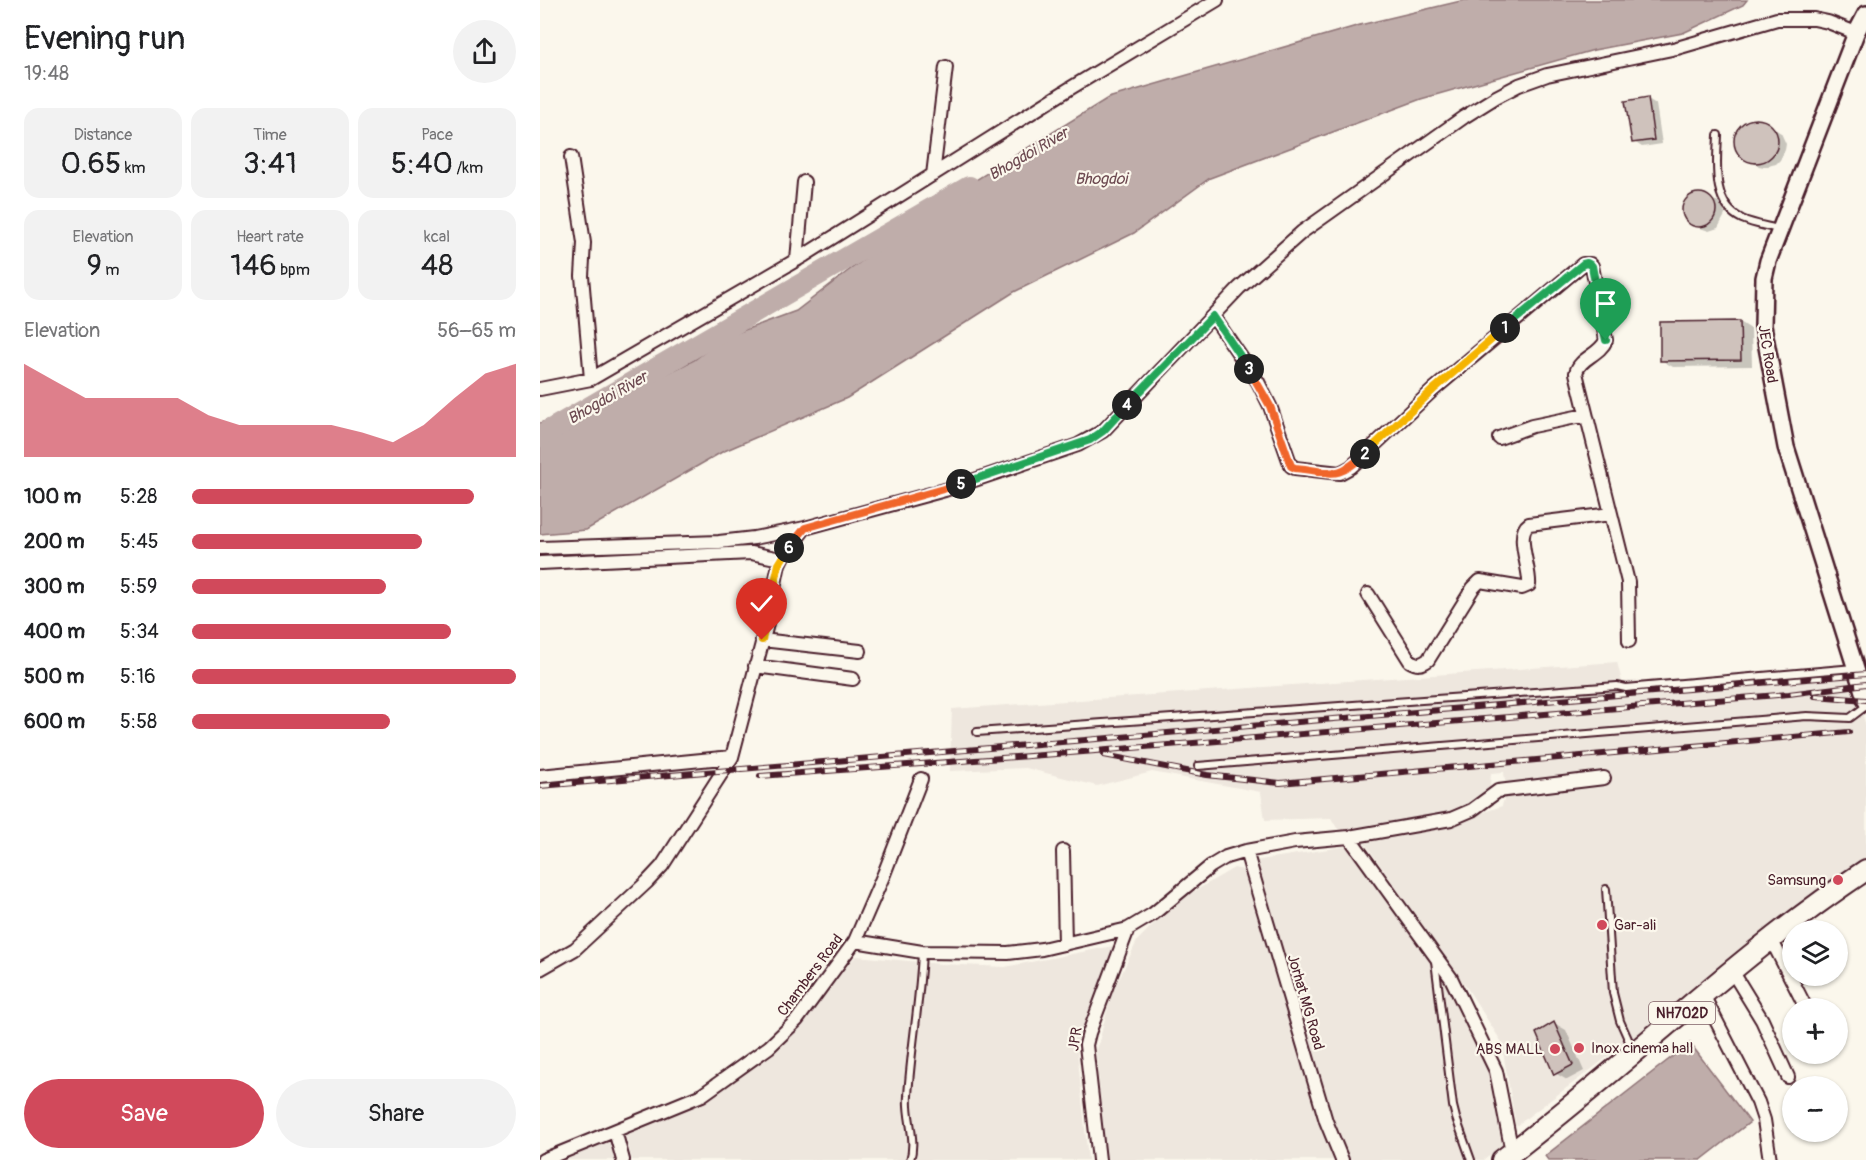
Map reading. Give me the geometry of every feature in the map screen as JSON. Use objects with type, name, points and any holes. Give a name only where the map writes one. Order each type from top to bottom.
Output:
[{"type":"highway","name":"NH702D","points":[[1507,1156],[1584,1096],[1801,915],[1866,870]]},
{"type":"street","points":[[540,389],[591,379],[797,260],[1144,42],[1217,0]]},
{"type":"street","name":"JEC Road","points":[[1866,14],[1856,33],[1778,229],[1764,278],[1762,326],[1786,447],[1866,701]]},
{"type":"street","points":[[540,548],[737,541],[805,528],[945,490],[1090,440],[1103,431],[1239,288],[1302,232],[1464,117],[1519,86],[1547,75],[1677,48],[1777,19],[1828,21],[1856,33]]},
{"type":"street","points":[[933,175],[946,67]]},
{"type":"street","points":[[571,156],[584,243],[582,276],[591,379]]},
{"type":"street","points":[[797,260],[804,182]]},
{"type":"street","points":[[1213,316],[1258,382],[1270,406],[1291,466],[1340,473],[1351,467],[1482,348],[1583,264],[1590,264],[1606,340],[1599,352],[1577,368],[1577,380],[1628,582],[1629,641]]},
{"type":"street","points":[[1499,438],[1532,426],[1586,416]]},
{"type":"street","points":[[1368,594],[1410,661],[1423,664],[1428,660],[1473,588],[1480,581],[1522,588],[1529,585],[1522,534],[1525,526],[1611,514]]},
{"type":"street","points":[[540,969],[575,949],[655,874],[732,757],[782,559],[805,528]]},
{"type":"street","points":[[540,563],[751,553],[782,559]]},
{"type":"street","points":[[762,640],[860,651]]},
{"type":"street","points":[[755,666],[853,679]]},
{"type":"street","points":[[540,776],[732,757]]},
{"type":"street","points":[[855,941],[922,952],[1008,953],[1065,944],[1128,929],[1153,914],[1211,866],[1226,857],[1246,850],[1295,842],[1349,837],[1459,816],[1472,810],[1498,791],[1604,778]]},
{"type":"street","name":"Chambers Road","points":[[543,1160],[702,1095],[769,1047],[797,1020],[855,941],[921,779]]},
{"type":"street","points":[[1349,837],[1451,978],[1496,1071],[1507,1156]]},
{"type":"street","name":"Jorhat MG Road","points":[[1246,850],[1326,1121],[1342,1160]]},
{"type":"street","points":[[1063,851],[1065,944]]},
{"type":"street","name":"JPR","points":[[1099,1160],[1086,1045],[1128,929]]},
{"type":"street","points":[[1771,939],[1801,998]]},
{"type":"street","points":[[1732,971],[1762,1020],[1788,1076]]},
{"type":"street","points":[[1703,995],[1758,1102],[1764,1120],[1770,1160]]},
{"type":"street","points":[[615,1131],[623,1160]]},
{"type":"lane","points":[[1718,135],[1716,178],[1728,206],[1744,220],[1778,229]]},
{"type":"lane","points":[[976,732],[1617,686],[1626,688],[1855,668]]},
{"type":"lane","points":[[1198,766],[1807,716],[1850,718],[1866,706]]},
{"type":"lane","points":[[1606,889],[1613,993],[1620,1021],[1634,1053]]},
{"type":"lane","points":[[910,1160],[913,1138],[907,1099],[921,980],[922,952]]},
{"type":"lane","points":[[1434,953],[1453,1106],[1471,1160]]},
{"type":"shaded area","points":[[1617,662],[1622,682],[1842,667],[1859,704],[1866,726],[1866,862],[1789,920],[1782,920],[1782,925],[1516,1126],[1501,1041],[1467,988],[1364,842],[1445,825],[1502,806],[1506,791],[1504,772],[1491,773],[1490,787],[1448,816],[1342,833],[1331,818],[1265,820],[1261,792],[1152,772],[1097,786],[1026,768],[950,771],[952,709]]},
{"type":"shaded area","points":[[1347,846],[1469,1015],[1494,1081],[1503,1145],[1484,1160],[1347,1160],[1318,1080],[1254,861]]},
{"type":"shaded area","points":[[1234,868],[1248,871],[1298,1052],[1334,1160],[1106,1160],[1096,1053],[1111,996],[1137,941],[1174,903]]},
{"type":"shaded area","points":[[1118,945],[1086,1017],[1077,1049],[1088,1160],[632,1160],[625,1133],[736,1080],[773,1054],[856,956],[1005,967]]},
{"type":"shaded area","points":[[609,1139],[615,1160],[557,1160]]},
{"type":"water","name":"Bhogdoi","points":[[1465,0],[1747,0],[1743,5],[1683,33],[1594,50],[1421,99],[1210,178],[1134,233],[1014,292],[847,398],[722,452],[586,530],[540,534],[540,423],[654,380],[694,360],[723,338],[796,311],[966,186],[1108,98],[1360,25]]},
{"type":"water","points":[[1690,1043],[1750,1122],[1701,1160],[1548,1160],[1545,1156]]},
{"type":"building","points":[[1648,97],[1654,140],[1632,143],[1625,101]]},
{"type":"building","points":[[1756,119],[1772,125],[1778,141],[1772,157],[1756,163],[1740,157],[1734,141],[1740,125]]},
{"type":"building","points":[[1699,193],[1711,198],[1716,210],[1711,222],[1699,227],[1687,222],[1682,210],[1687,198]]},
{"type":"building","points":[[1740,321],[1741,360],[1660,361],[1660,322]]},
{"type":"building","name":"ABS MALL","points":[[1554,1022],[1573,1065],[1554,1075],[1536,1033]]},
{"type":"waterway","name":"Bhogdoi River","points":[[540,436],[969,187]]},
{"type":"railway","points":[[540,786],[1866,674]]},
{"type":"railway","points":[[760,776],[1789,694],[1866,684]]},
{"type":"railway","points":[[1815,696],[1866,700]]},
{"type":"railway","points":[[1104,755],[1207,775],[1280,783],[1849,732]]},
{"type":"place","name":"Samsung","points":[[1838,880]]},
{"type":"place","name":"Gar-ali","points":[[1602,925]]},
{"type":"place","name":"Inox cinema hall","points":[[1579,1048]]},
{"type":"place","name":"ABS MALL","points":[[1555,1049]]},
{"type":"route","points":[[762,640],[779,564],[805,528],[945,490],[1090,440],[1103,431],[1213,316],[1258,382],[1270,406],[1291,466],[1334,473],[1340,473],[1351,467],[1433,390],[1583,264],[1587,263],[1592,266],[1606,340]]}]
